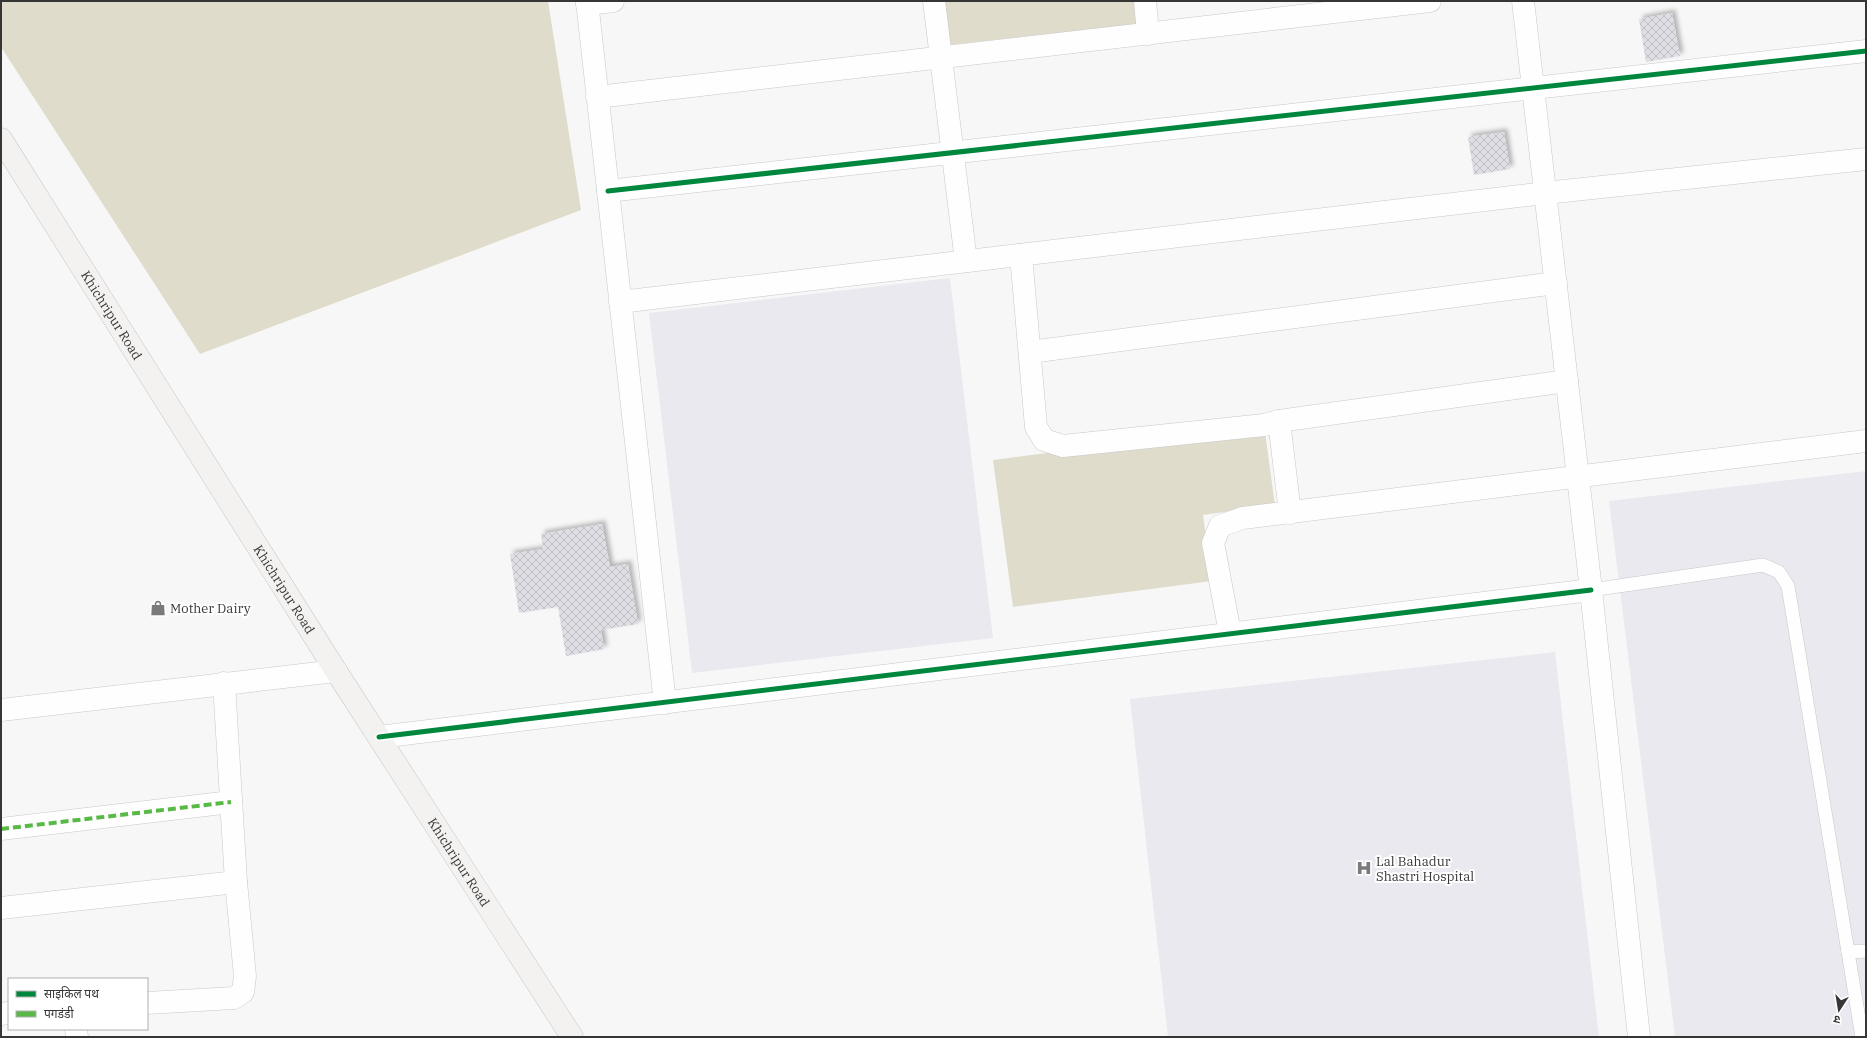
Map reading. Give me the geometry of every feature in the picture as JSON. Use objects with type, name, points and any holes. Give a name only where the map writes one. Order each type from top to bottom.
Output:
[{"type":"main road","name":"Khichripur Road","points":[[1,138],[336,671],[572,1037]]},
{"type":"street","points":[[613,1],[587,2],[665,703]]},
{"type":"street","points":[[934,1],[966,261]]},
{"type":"street","points":[[1145,1],[1148,34]]},
{"type":"street","points":[[597,97],[1430,1]]},
{"type":"street","points":[[1523,1],[1591,590],[1639,1037]]},
{"type":"street","points":[[608,191],[1866,51]]},
{"type":"street","points":[[620,302],[1545,193],[1866,159]]},
{"type":"street","points":[[1021,255],[1036,427],[1044,440],[1063,446],[1256,426],[1279,421],[1567,381]]},
{"type":"street","points":[[1030,352],[1556,282]]},
{"type":"street","points":[[1279,421],[1290,513]]},
{"type":"street","points":[[1230,633],[1213,543],[1220,526],[1243,518],[1866,441]]},
{"type":"street","points":[[379,737],[1591,590]]},
{"type":"street","points":[[1,710],[336,671]]},
{"type":"street","points":[[148,1003],[234,998],[243,992],[245,976],[236,882],[224,684]]},
{"type":"street","points":[[1,829],[231,802]]},
{"type":"street","points":[[1,908],[236,882]]},
{"type":"lane","points":[[1591,590],[1763,565],[1779,572],[1788,586],[1862,1037]]},
{"type":"lane","points":[[1848,952],[1866,951]]},
{"type":"shaded area","points":[[1,1],[548,1],[581,210],[200,354],[1,47]]},
{"type":"shaded area","points":[[942,1],[1136,1],[1139,24],[947,45]]},
{"type":"shaded area","points":[[950,278],[993,638],[692,673],[649,313]]},
{"type":"shaded area","points":[[1264,425],[1275,505],[1203,515],[1212,581],[1013,607],[993,460]]},
{"type":"shaded area","points":[[1866,471],[1866,1037],[1675,1037],[1609,501]]},
{"type":"shaded area","name":"Lal Bahadur Shastri Hospital","points":[[1555,652],[1599,1037],[1168,1037],[1130,699]]},
{"type":"building","points":[[1672,13],[1680,56],[1646,62],[1639,19]]},
{"type":"building","points":[[1504,132],[1510,169],[1474,175],[1468,137]]},
{"type":"building","points":[[602,524],[610,567],[628,564],[638,624],[601,630],[604,649],[566,656],[558,607],[519,613],[510,554],[543,549],[541,534]]},
{"type":"marked path","points":[[1,829],[231,802]]},
{"type":"cycle path","points":[[608,191],[1866,51]]},
{"type":"cycle path","points":[[379,737],[1591,590]]},
{"type":"place","name":"Mother Dairy","points":[[158,608]]},
{"type":"place","name":"Lal Bahadur Shastri Hospital","points":[[1364,868]]}]
